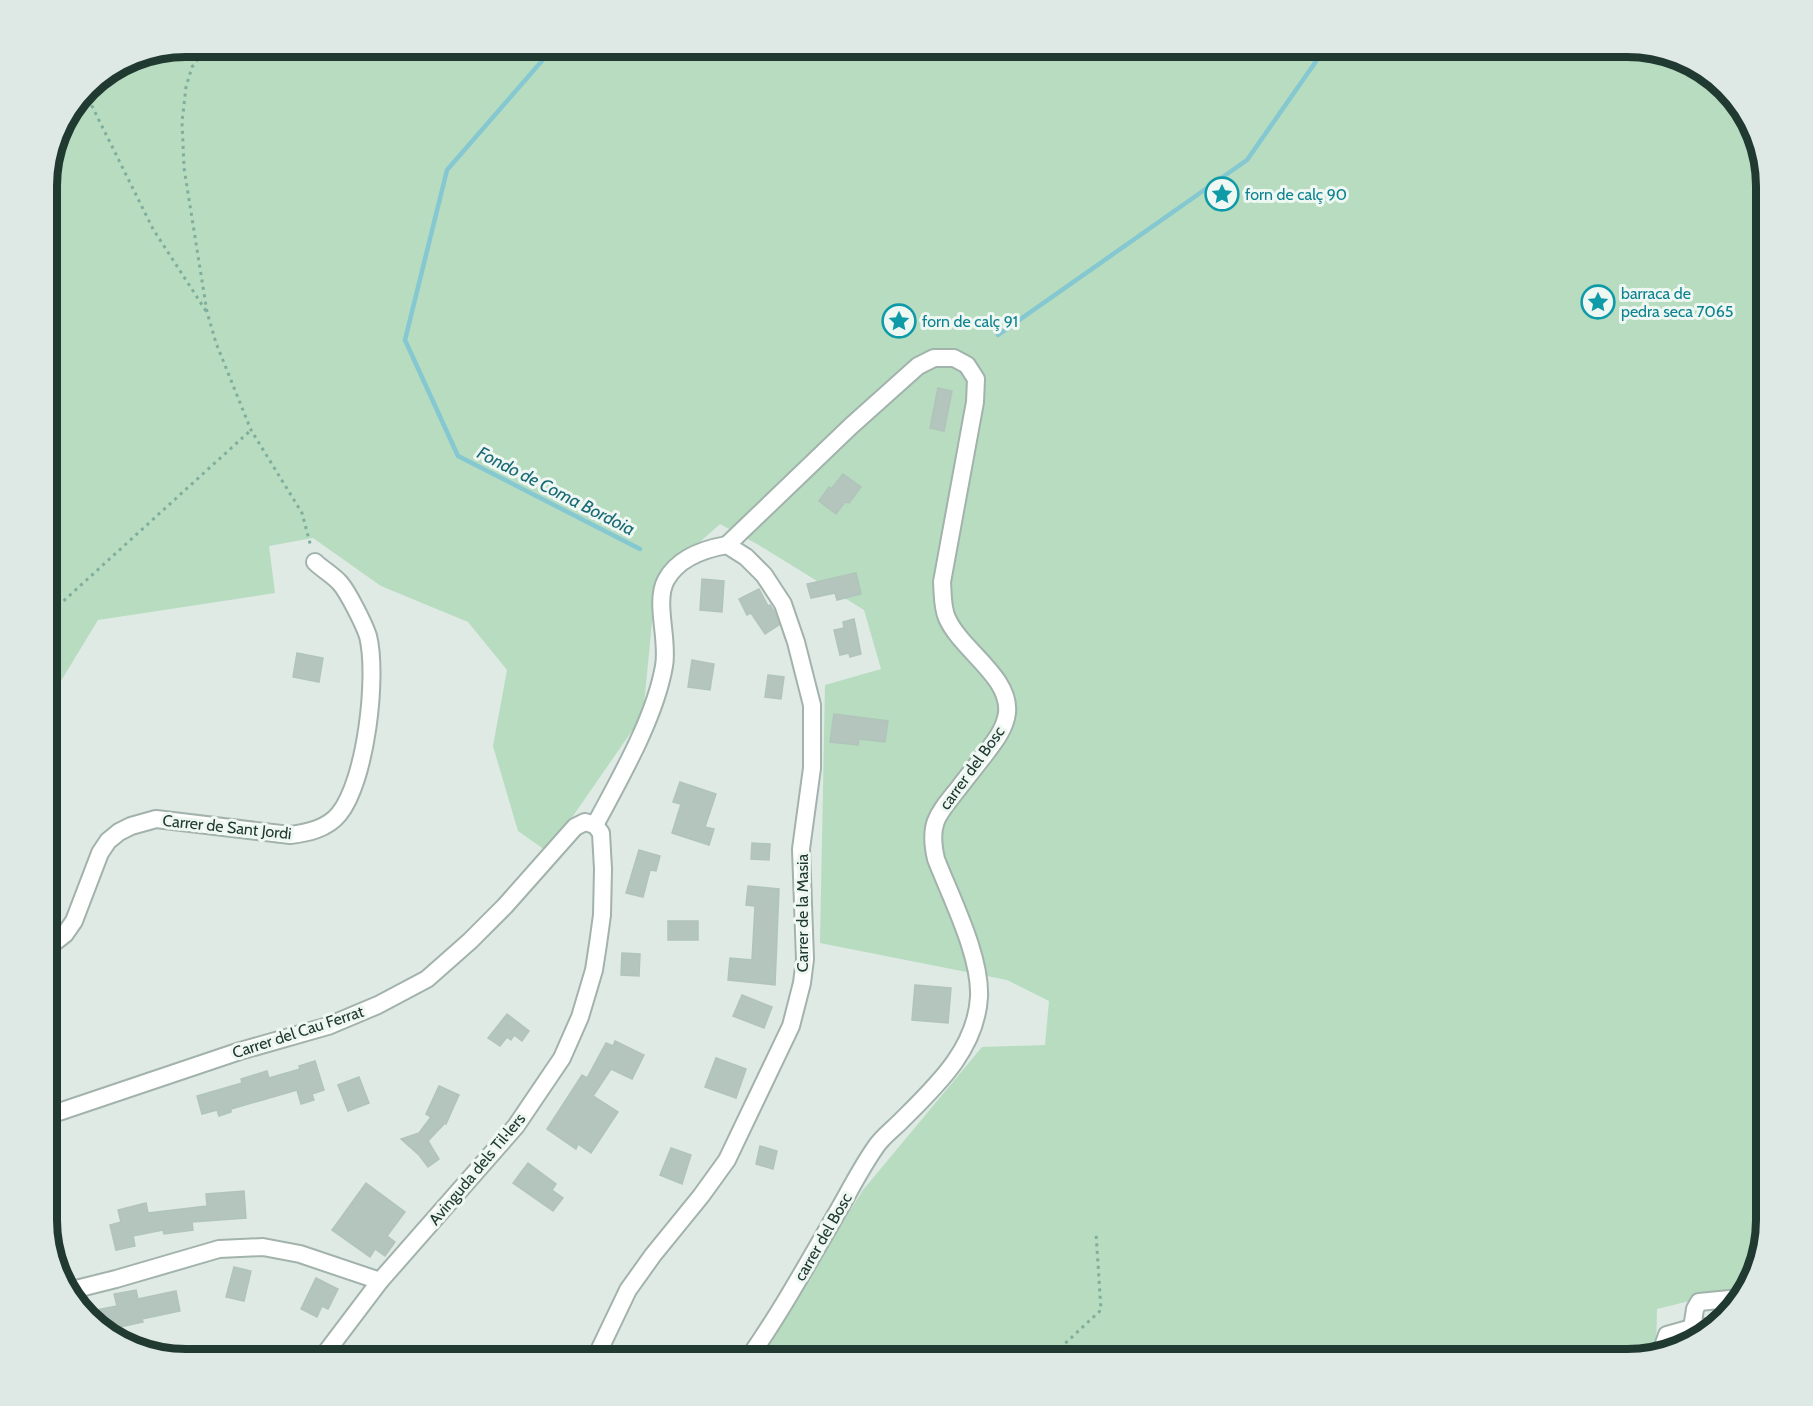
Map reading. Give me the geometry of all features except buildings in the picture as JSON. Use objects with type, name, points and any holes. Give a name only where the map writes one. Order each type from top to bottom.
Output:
[{"type":"street","name":"carrer del Bosc","points":[[727,546],[859,419],[918,366],[934,358],[954,358],[967,365],[975,379],[975,402],[942,582],[943,601],[946,618],[961,641],[998,681],[1006,696],[1007,710],[1005,726],[994,743],[939,811],[932,842],[936,859],[974,958],[978,978],[975,1021],[959,1056],[876,1146],[770,1328],[755,1349]]},
{"type":"street","points":[[595,825],[629,760],[651,709],[664,666],[665,638],[661,603],[665,582],[675,567],[691,557],[708,548],[727,546]]},
{"type":"street","name":"Carrer de la Masia","points":[[600,1349],[628,1290],[652,1255],[701,1196],[727,1160],[791,1026],[802,983],[805,938],[801,849],[812,768],[812,705],[796,642],[783,604],[764,575],[746,557],[727,546]]},
{"type":"street","name":"Carrer de Sant Jordi","points":[[57,940],[65,934],[74,921],[100,853],[108,841],[131,826],[156,819],[290,836],[307,833],[338,816],[355,784],[362,756],[371,679],[369,646],[363,624],[340,583],[315,562]]},
{"type":"street","name":"Carrer del Cau Ferrat","points":[[57,1113],[240,1050],[328,1026],[378,1005],[427,979],[505,906],[575,827],[585,822],[595,825]]},
{"type":"street","name":"Avinguda dels Til·lers","points":[[329,1349],[380,1281],[516,1126],[562,1058],[580,1017],[594,970],[598,944],[602,915],[603,860],[601,832],[595,825]]},
{"type":"street","points":[[77,1289],[219,1249],[263,1247],[300,1254],[380,1281]]},
{"type":"street","points":[[1692,1328],[1695,1309],[1699,1302],[1728,1299]]},
{"type":"street","points":[[1664,1344],[1667,1335],[1698,1328]]},
{"type":"path","points":[[199,57],[192,67],[186,87],[182,122],[184,168],[207,312],[216,344],[251,429],[302,513],[315,562]]},
{"type":"path","points":[[89,101],[153,229],[207,312]]},
{"type":"path","points":[[57,607],[251,429]]},
{"type":"path","points":[[1059,1349],[1101,1310],[1096,1233]]},
{"type":"green space","points":[[186,57],[1627,57],[1660,61],[1684,70],[1718,95],[1739,122],[1754,161],[1756,178],[1756,1228],[1754,1245],[1743,1277],[1733,1292],[1657,1309],[1656,1346],[1644,1348],[762,1349],[863,1190],[982,1047],[1045,1045],[1049,1001],[1007,980],[820,943],[825,685],[881,669],[864,610],[757,544],[720,524],[656,581],[643,715],[548,852],[518,831],[493,746],[507,670],[468,622],[381,586],[313,538],[269,546],[275,593],[98,620],[57,687],[57,178],[61,153],[70,129],[89,101],[122,74],[153,61]]},
{"type":"waterway","name":"Fondo de Coma Bordoia","points":[[545,57],[447,170],[405,340],[458,456],[640,549]]},
{"type":"waterway","points":[[998,335],[1247,160],[1319,57]]},
{"type":"place","name":"forn de calç 90","points":[[1222,194]]},
{"type":"place","name":"barraca de pedra seca 7065","points":[[1598,302]]},
{"type":"place","name":"forn de calç 91","points":[[899,321]]}]
